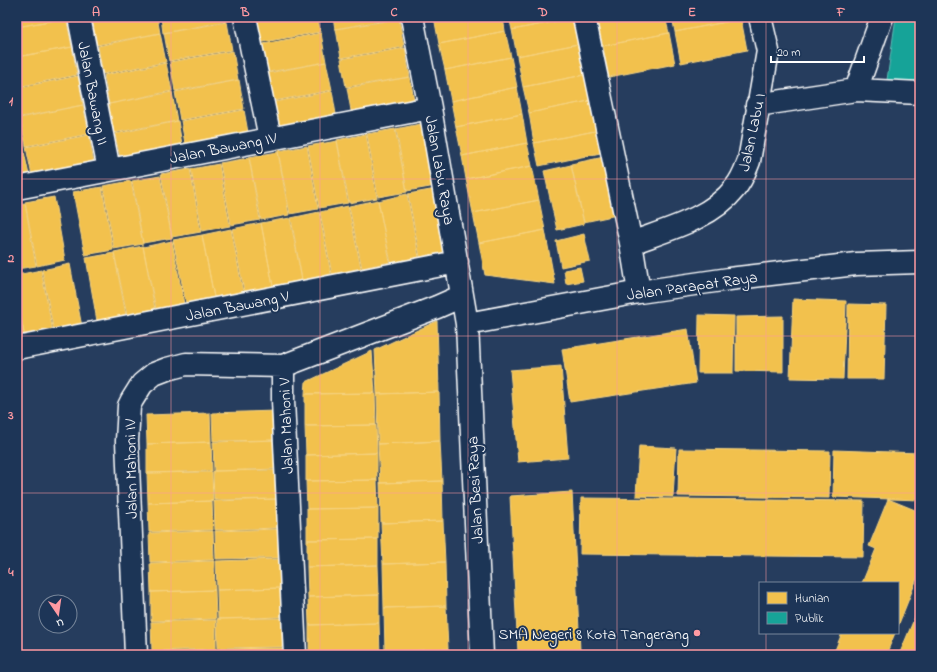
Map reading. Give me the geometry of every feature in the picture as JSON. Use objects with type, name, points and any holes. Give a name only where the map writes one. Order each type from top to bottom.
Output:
[{"type":"street","name":"Jalan Bawang II","points":[[79,17],[109,170]]},
{"type":"street","points":[[245,17],[270,138]]},
{"type":"street","name":"Jalan Labu Raya","points":[[412,17],[430,108],[467,324]]},
{"type":"street","points":[[584,17],[631,243],[639,292]]},
{"type":"street","name":"Jalan Labu I","points":[[631,243],[688,221],[706,212],[724,200],[736,188],[749,161],[757,105],[768,51],[760,17]]},
{"type":"street","points":[[856,90],[882,17]]},
{"type":"street","points":[[757,105],[856,90],[920,93]]},
{"type":"street","name":"Jalan Bawang IV","points":[[17,188],[430,108]]},
{"type":"street","name":"Jalan Bawang V","points":[[17,348],[457,262]]},
{"type":"street","name":"Jalan Parapat Raya","points":[[467,324],[639,292],[729,279],[856,264],[920,262]]},
{"type":"street","name":"Jalan Mahoni V","points":[[296,655],[283,400],[283,366],[462,296]]},
{"type":"street","name":"Jalan Besi Raya","points":[[467,324],[482,655]]},
{"type":"street","name":"Jalan Mahoni IV","points":[[136,655],[127,441],[129,406],[132,400],[142,384],[154,374],[177,366],[186,364],[283,366]]},
{"type":"building: Hunian","points":[[17,17],[66,17],[66,18],[17,27]]},
{"type":"building: Hunian","points":[[92,17],[157,17],[160,33],[97,45]]},
{"type":"building: Hunian","points":[[161,17],[226,17],[227,21],[163,33]]},
{"type":"building: Hunian","points":[[253,17],[318,17],[320,32],[258,43]]},
{"type":"building: Hunian","points":[[333,17],[398,17],[398,18],[335,29]]},
{"type":"building: Hunian","points":[[434,17],[503,17],[505,31],[439,44]]},
{"type":"building: Hunian","points":[[509,17],[578,17],[512,30]]},
{"type":"building: Hunian","points":[[578,17],[583,43],[517,56],[512,30]]},
{"type":"building: Hunian","points":[[597,17],[616,17],[597,21]]},
{"type":"building: Hunian","points":[[616,17],[665,17],[669,33],[603,46],[597,21]]},
{"type":"building: Hunian","points":[[672,17],[741,17],[741,19],[675,32]]},
{"type":"building: Hunian","points":[[66,18],[72,47],[17,57],[17,27]]},
{"type":"building: Hunian","points":[[399,19],[404,47],[341,58],[336,29]]},
{"type":"building: Hunian","points":[[741,19],[747,50],[681,63],[675,32]]},
{"type":"building: Hunian","points":[[227,22],[232,50],[169,61],[164,33]]},
{"type":"building: Hunian","points":[[505,31],[511,57],[445,70],[439,44]]},
{"type":"building: Hunian","points":[[160,33],[166,62],[103,74],[98,46]]},
{"type":"building: Hunian","points":[[321,33],[326,62],[263,73],[258,45]]},
{"type":"building: Hunian","points":[[669,33],[675,64],[609,77],[603,46]]},
{"type":"building: Hunian","points":[[583,43],[589,74],[523,87],[517,56]]},
{"type":"building: Hunian","points":[[72,47],[77,75],[17,87],[17,57]]},
{"type":"building: Hunian","points":[[405,48],[410,77],[346,87],[341,59]]},
{"type":"building: Hunian","points":[[233,51],[238,80],[175,91],[170,62]]},
{"type":"building: Hunian","points":[[511,57],[517,87],[451,101],[445,70]]},
{"type":"building: Hunian","points":[[326,62],[332,90],[269,102],[263,74]]},
{"type":"building: Hunian","points":[[166,63],[172,91],[109,104],[104,75]]},
{"type":"building: Hunian","points":[[589,74],[594,100],[529,113],[523,87]]},
{"type":"building: Hunian","points":[[78,76],[83,105],[21,117],[17,98],[17,88]]},
{"type":"building: Hunian","points":[[410,77],[415,106],[352,116],[347,88]]},
{"type":"building: Hunian","points":[[239,80],[244,109],[180,120],[175,92]]},
{"type":"building: Hunian","points":[[517,87],[522,114],[456,127],[451,101]]},
{"type":"building: Hunian","points":[[332,91],[337,120],[274,132],[269,103]]},
{"type":"building: Hunian","points":[[172,92],[177,121],[114,133],[109,104]]},
{"type":"building: Hunian","points":[[594,100],[600,130],[534,143],[529,113]]},
{"type":"building: Hunian","points":[[83,105],[89,134],[26,146],[20,118]]},
{"type":"building: Hunian","points":[[244,110],[249,138],[186,149],[181,121]]},
{"type":"building: Hunian","points":[[522,114],[527,143],[462,156],[456,127]]},
{"type":"building: Hunian","points":[[17,117],[23,146],[17,147]]},
{"type":"building: Hunian","points":[[178,121],[183,150],[121,162],[115,134]]},
{"type":"building: Hunian","points":[[425,123],[436,186],[407,191],[396,129]]},
{"type":"building: Hunian","points":[[395,129],[407,192],[378,197],[367,134]]},
{"type":"building: Hunian","points":[[600,130],[605,152],[539,166],[534,143]]},
{"type":"building: Hunian","points":[[366,134],[377,198],[349,203],[337,140]]},
{"type":"building: Hunian","points":[[89,135],[94,163],[32,176],[26,147]]},
{"type":"building: Hunian","points":[[337,141],[348,203],[319,208],[308,146]]},
{"type":"building: Hunian","points":[[527,143],[532,166],[466,179],[462,156]]},
{"type":"building: Hunian","points":[[307,146],[318,209],[290,214],[278,151]]},
{"type":"building: Hunian","points":[[23,147],[29,175],[17,177],[17,148]]},
{"type":"building: Hunian","points":[[278,152],[289,215],[261,220],[249,157]]},
{"type":"building: Hunian","points":[[604,157],[617,215],[584,222],[571,164]]},
{"type":"building: Hunian","points":[[249,158],[260,220],[231,225],[220,163]]},
{"type":"building: Hunian","points":[[219,164],[230,226],[202,231],[191,169]]},
{"type":"building: Hunian","points":[[571,165],[584,224],[557,230],[544,171]]},
{"type":"building: Hunian","points":[[532,166],[539,200],[473,213],[466,179]]},
{"type":"building: Hunian","points":[[190,169],[201,232],[172,237],[161,174]]},
{"type":"building: Hunian","points":[[160,176],[172,238],[143,243],[132,181]]},
{"type":"building: Hunian","points":[[131,181],[143,244],[114,249],[103,186]]},
{"type":"building: Hunian","points":[[102,187],[113,250],[85,255],[73,192]]},
{"type":"building: Hunian","points":[[436,189],[448,251],[420,257],[408,194]]},
{"type":"building: Hunian","points":[[407,194],[419,257],[391,263],[378,201]]},
{"type":"building: Hunian","points":[[54,197],[65,260],[37,266],[25,202]]},
{"type":"building: Hunian","points":[[378,200],[390,262],[362,268],[349,206]]},
{"type":"building: Hunian","points":[[539,200],[545,230],[479,243],[473,213]]},
{"type":"building: Hunian","points":[[25,204],[36,266],[17,269],[17,205]]},
{"type":"building: Hunian","points":[[348,206],[361,268],[332,274],[320,212]]},
{"type":"building: Hunian","points":[[319,212],[331,274],[302,280],[291,218]]},
{"type":"building: Hunian","points":[[290,218],[302,280],[273,286],[261,223]]},
{"type":"building: Hunian","points":[[261,223],[273,286],[244,291],[232,229]]},
{"type":"building: Hunian","points":[[231,229],[243,292],[214,297],[202,235]]},
{"type":"building: Hunian","points":[[545,230],[555,284],[485,275],[479,243]]},
{"type":"building: Hunian","points":[[584,234],[590,261],[561,267],[556,241]]},
{"type":"building: Hunian","points":[[202,235],[214,297],[186,303],[173,240]]},
{"type":"building: Hunian","points":[[172,241],[184,304],[156,309],[143,247]]},
{"type":"building: Hunian","points":[[143,246],[155,309],[127,315],[114,252]]},
{"type":"building: Hunian","points":[[114,253],[126,315],[97,321],[86,258]]},
{"type":"building: Hunian","points":[[70,264],[82,327],[54,332],[42,270]]},
{"type":"building: Hunian","points":[[580,267],[583,281],[566,284],[564,270]]},
{"type":"building: Hunian","points":[[41,270],[53,332],[25,338],[17,298],[17,275]]},
{"type":"building: Hunian","points":[[793,299],[846,301],[843,379],[790,378]]},
{"type":"building: Hunian","points":[[17,300],[25,338],[17,340]]},
{"type":"building: Hunian","points":[[848,304],[886,305],[884,379],[847,379]]},
{"type":"building: Hunian","points":[[699,315],[734,316],[733,373],[698,373]]},
{"type":"building: Hunian","points":[[783,316],[783,372],[736,371],[736,317]]},
{"type":"building: Hunian","points":[[437,321],[439,392],[377,394],[375,350]]},
{"type":"building: Hunian","points":[[688,329],[696,383],[570,402],[562,349]]},
{"type":"building: Hunian","points":[[372,351],[375,393],[305,394],[306,382]]},
{"type":"building: Hunian","points":[[561,366],[568,458],[518,462],[510,370]]},
{"type":"building: Hunian","points":[[439,392],[440,441],[378,444],[377,394]]},
{"type":"building: Hunian","points":[[375,393],[376,425],[305,426],[305,394]]},
{"type":"building: Hunian","points":[[276,411],[277,440],[213,441],[212,413]]},
{"type":"building: Hunian","points":[[210,413],[211,442],[147,444],[146,415]]},
{"type":"building: Hunian","points":[[376,425],[377,453],[306,455],[305,426]]},
{"type":"building: Hunian","points":[[277,440],[277,469],[214,471],[213,442]]},
{"type":"building: Hunian","points":[[440,441],[442,481],[380,483],[378,444]]},
{"type":"building: Hunian","points":[[211,442],[212,471],[147,473],[147,444]]},
{"type":"building: Hunian","points":[[639,446],[676,448],[673,497],[636,496]]},
{"type":"building: Hunian","points":[[679,449],[830,451],[829,498],[678,496]]},
{"type":"building: Hunian","points":[[834,450],[920,453],[920,500],[833,497]]},
{"type":"building: Hunian","points":[[377,453],[377,480],[306,481],[306,455]]},
{"type":"building: Hunian","points":[[278,470],[278,499],[214,500],[213,471]]},
{"type":"building: Hunian","points":[[212,472],[213,501],[148,503],[147,473]]},
{"type":"building: Hunian","points":[[377,480],[378,508],[307,509],[306,481]]},
{"type":"building: Hunian","points":[[442,481],[443,521],[381,523],[380,483]]},
{"type":"building: Hunian","points":[[572,492],[580,650],[518,653],[510,496]]},
{"type":"building: Hunian","points":[[581,498],[864,501],[863,557],[580,554]]},
{"type":"building: Hunian","points":[[278,499],[279,528],[215,530],[214,501]]},
{"type":"building: Hunian","points":[[888,499],[920,512],[920,571],[899,624],[899,582],[862,582],[876,549],[869,546]]},
{"type":"building: Hunian","points":[[212,501],[213,530],[149,532],[148,503]]},
{"type":"building: Hunian","points":[[378,508],[378,539],[307,540],[307,509]]},
{"type":"building: Hunian","points":[[443,521],[445,562],[383,564],[381,523]]},
{"type":"building: Hunian","points":[[279,529],[280,558],[216,559],[215,531]]},
{"type":"building: Hunian","points":[[213,531],[214,560],[150,562],[149,533]]},
{"type":"building: Hunian","points":[[378,539],[378,565],[307,567],[307,540]]},
{"type":"building: Hunian","points":[[280,559],[280,588],[217,590],[216,561]]},
{"type":"building: Hunian","points":[[214,561],[215,590],[151,592],[150,563]]},
{"type":"building: Hunian","points":[[445,562],[446,606],[384,608],[383,564]]},
{"type":"building: Hunian","points":[[378,565],[379,595],[308,597],[307,567]]},
{"type":"building: Hunian","points":[[281,588],[281,617],[218,619],[217,590]]},
{"type":"building: Hunian","points":[[215,590],[216,619],[151,621],[151,592]]},
{"type":"building: Hunian","points":[[379,595],[379,623],[309,625],[308,597]]},
{"type":"building: Hunian","points":[[920,605],[920,655],[899,655]]},
{"type":"building: Hunian","points":[[446,606],[448,649],[385,652],[384,608]]},
{"type":"building: Hunian","points":[[282,618],[282,647],[218,648],[217,619]]},
{"type":"building: Hunian","points":[[216,620],[216,649],[152,651],[151,622]]},
{"type":"building: Hunian","points":[[379,623],[380,655],[309,655],[309,625]]},
{"type":"building: Hunian","points":[[842,634],[895,634],[886,655],[833,655]]},
{"type":"building: Hunian","points":[[282,648],[282,655],[218,655],[218,649]]},
{"type":"building: Hunian","points":[[448,649],[448,655],[386,655],[385,652]]},
{"type":"building: Hunian","points":[[216,650],[216,655],[152,655],[152,652]]},
{"type":"building: Publik","points":[[896,17],[920,17],[920,85],[887,80]]},
{"type":"place","name":"SMA Negeri 8 Kota Tangerang","points":[[697,633]]}]
